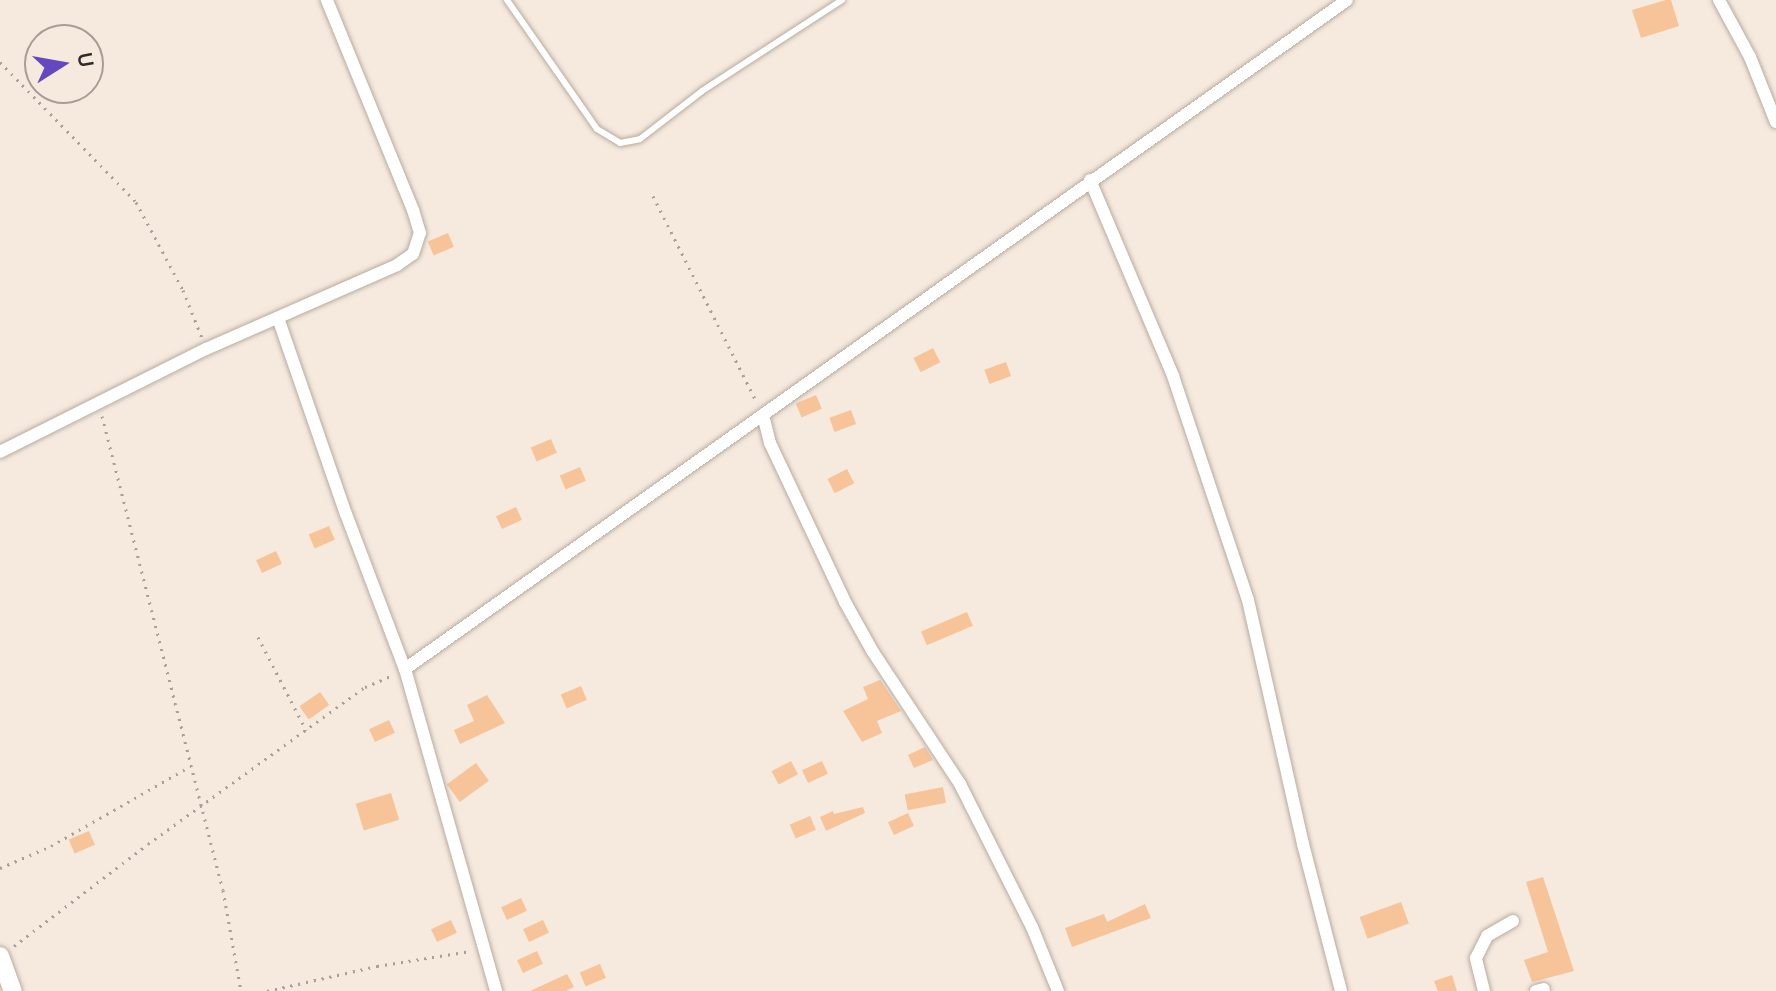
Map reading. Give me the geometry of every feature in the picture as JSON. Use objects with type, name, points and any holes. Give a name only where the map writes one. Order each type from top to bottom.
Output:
[{"type":"street","points":[[0,452],[206,349],[410,258],[419,241],[413,210],[327,0]]},
{"type":"street","points":[[405,669],[1347,0]]},
{"type":"street","points":[[1719,0],[1750,57],[1776,122]]},
{"type":"street","points":[[1090,180],[1173,376],[1244,586],[1341,991]]},
{"type":"street","points":[[278,318],[346,514],[405,669],[496,991]]},
{"type":"street","points":[[763,415],[770,443],[845,602],[873,652],[960,784],[1038,941],[1058,991]]},
{"type":"street","points":[[1484,991],[1476,958],[1487,936],[1513,921]]},
{"type":"street","points":[[0,956],[13,991]]},
{"type":"lane","points":[[507,0],[597,129],[620,143],[640,139],[702,91],[842,0]]},
{"type":"path","points":[[0,62],[136,202],[183,290],[206,349]]},
{"type":"path","points":[[653,196],[763,415]]},
{"type":"path","points":[[97,401],[153,607],[189,767],[223,890],[241,991]]},
{"type":"path","points":[[258,637],[307,731]]},
{"type":"path","points":[[0,956],[365,687],[405,669]]},
{"type":"path","points":[[0,868],[51,846],[189,767]]},
{"type":"path","points":[[267,991],[377,966],[486,948]]},
{"type":"building","points":[[1671,0],[1679,26],[1641,38],[1632,10]]},
{"type":"building","points":[[448,233],[454,247],[434,255],[428,242]]},
{"type":"building","points":[[933,348],[940,362],[921,372],[913,358]]},
{"type":"building","points":[[1006,362],[1011,376],[990,384],[984,370]]},
{"type":"building","points":[[816,395],[822,409],[802,417],[796,404]]},
{"type":"building","points":[[851,410],[856,424],[835,432],[829,418]]},
{"type":"building","points":[[551,439],[557,453],[537,461],[531,448]]},
{"type":"building","points":[[580,467],[586,481],[566,489],[560,476]]},
{"type":"building","points":[[847,469],[854,483],[835,493],[827,479]]},
{"type":"building","points":[[516,507],[522,520],[502,529],[496,516]]},
{"type":"building","points":[[329,526],[335,540],[315,548],[309,535]]},
{"type":"building","points":[[276,551],[282,564],[262,573],[256,560]]},
{"type":"building","points":[[967,612],[973,626],[927,645],[921,632]]},
{"type":"building","points":[[880,680],[901,711],[877,721],[882,733],[862,742],[843,711],[868,699],[863,687]]},
{"type":"building","points":[[581,686],[587,700],[567,708],[561,695]]},
{"type":"building","points":[[320,692],[329,705],[309,719],[300,706]]},
{"type":"building","points":[[487,695],[505,723],[460,744],[454,730],[474,721],[467,705]]},
{"type":"building","points":[[389,720],[395,733],[375,742],[369,729]]},
{"type":"building","points":[[925,747],[933,760],[914,768],[908,755]]},
{"type":"building","points":[[791,761],[798,774],[779,785],[772,771]]},
{"type":"building","points":[[822,761],[828,774],[808,783],[802,770]]},
{"type":"building","points":[[476,763],[489,781],[460,802],[447,784]]},
{"type":"building","points":[[943,787],[946,803],[908,810],[905,794]]},
{"type":"building","points":[[391,793],[399,820],[364,831],[356,804]]},
{"type":"building","points":[[863,807],[865,813],[826,831],[820,817],[833,811],[834,814]]},
{"type":"building","points":[[908,813],[914,826],[894,835],[888,822]]},
{"type":"building","points":[[810,816],[816,830],[796,838],[790,825]]},
{"type":"building","points":[[89,831],[95,845],[75,853],[69,840]]},
{"type":"building","points":[[1543,877],[1574,971],[1532,982],[1524,960],[1548,952],[1526,882]]},
{"type":"building","points":[[521,898],[527,911],[507,920],[501,907]]},
{"type":"building","points":[[1401,902],[1409,924],[1368,939],[1360,917]]},
{"type":"building","points":[[1145,904],[1151,918],[1072,947],[1065,928],[1104,914],[1107,922]]},
{"type":"building","points":[[451,920],[457,933],[437,942],[431,929]]},
{"type":"building","points":[[543,920],[549,933],[529,942],[523,929]]},
{"type":"building","points":[[537,951],[543,964],[523,973],[517,960]]},
{"type":"building","points":[[600,964],[606,978],[586,986],[580,973]]},
{"type":"building","points":[[567,974],[574,987],[566,991],[530,991]]},
{"type":"building","points":[[1452,975],[1457,991],[1438,991],[1434,981]]}]
